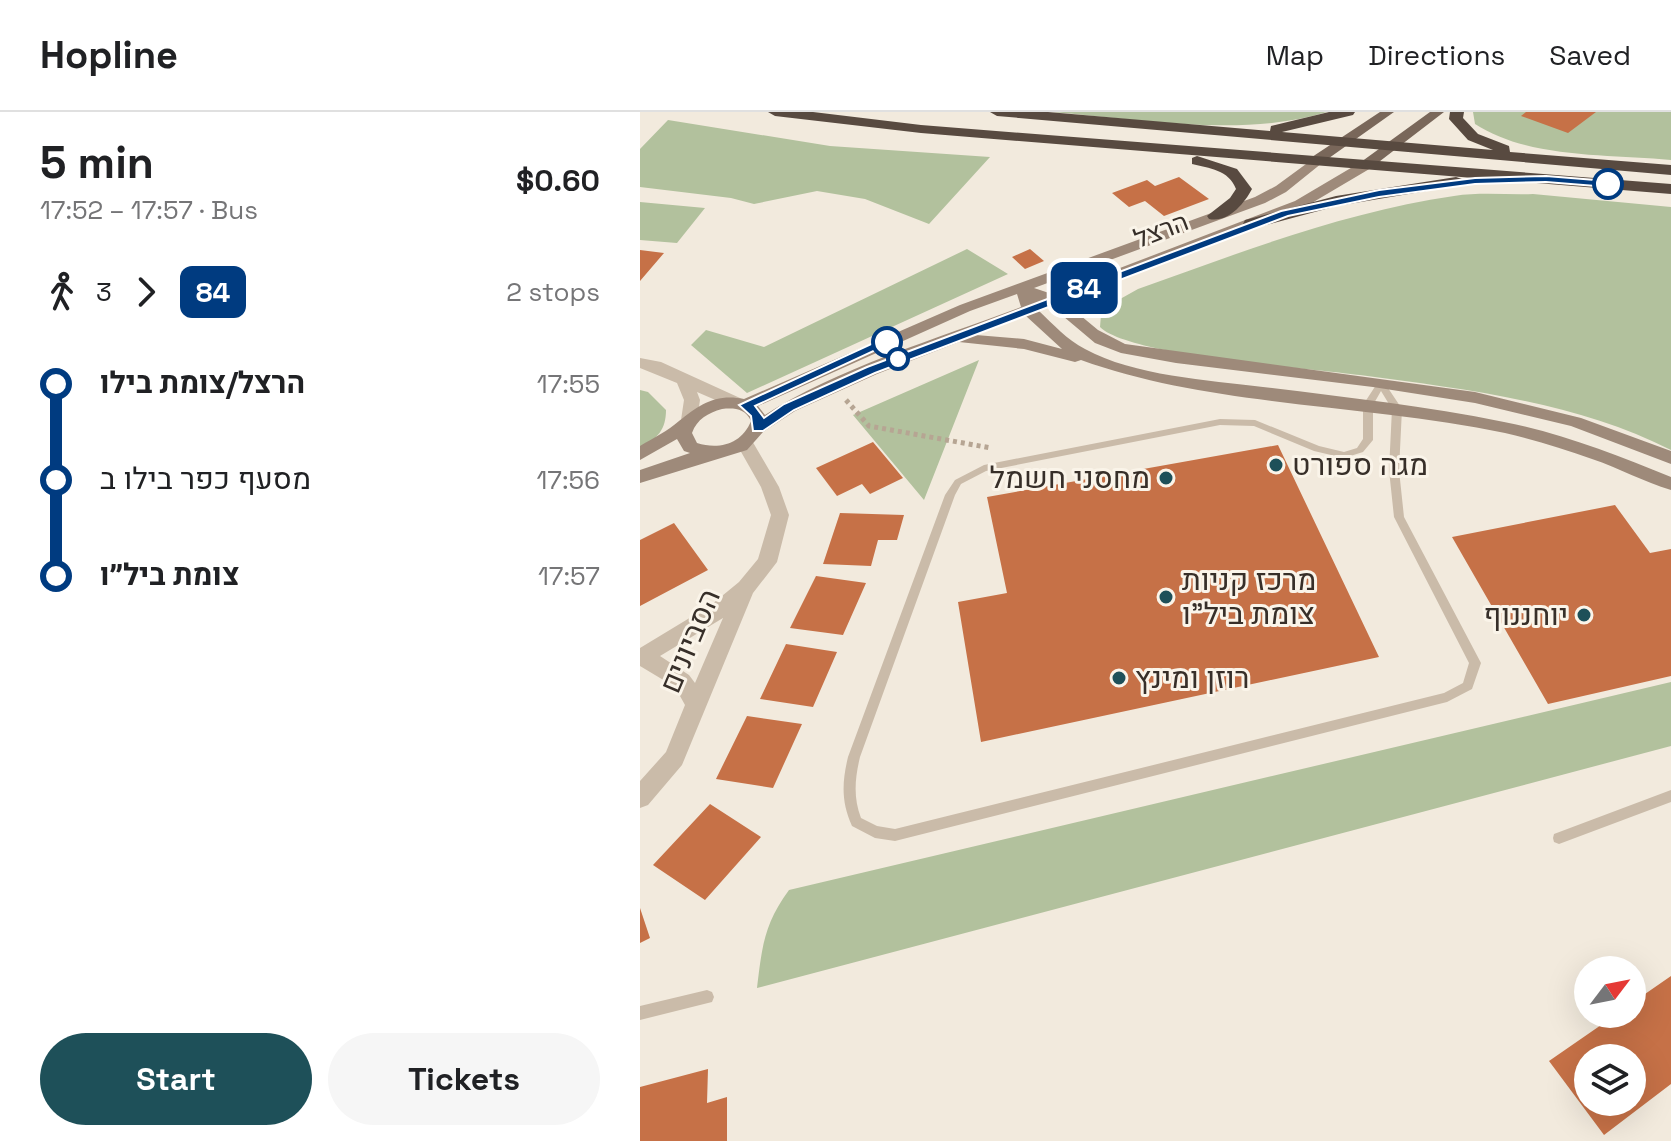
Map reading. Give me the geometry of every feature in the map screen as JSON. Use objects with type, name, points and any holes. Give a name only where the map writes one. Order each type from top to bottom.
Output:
[{"type":"highway","points":[[775,112],[879,125],[1671,189]]},
{"type":"highway","points":[[997,112],[1671,170]]},
{"type":"highway","points":[[1208,132],[1295,127],[1348,112]]},
{"type":"highway","points":[[1457,112],[1456,119],[1473,137],[1500,148],[1565,162]]},
{"type":"highway","points":[[1068,141],[1206,162],[1225,168],[1242,181],[1244,189],[1234,205],[1215,216]]},
{"type":"highway","points":[[1251,224],[1336,201],[1436,184],[1546,179]]},
{"type":"main road","name":"הרצל","points":[[1317,160],[1388,112]]},
{"type":"main road","name":"הרצל","points":[[1366,165],[1438,112]]},
{"type":"street","name":"הרצל","points":[[739,404],[922,326],[1281,189],[1317,160]]},
{"type":"street","name":"הרצל","points":[[752,435],[789,407],[834,386],[1251,224],[1321,194],[1366,165]]},
{"type":"street","points":[[1083,288],[1078,304],[1100,340]]},
{"type":"street","points":[[1023,289],[1053,300],[1100,340],[1118,347],[1381,384],[1562,417],[1620,436],[1671,458]]},
{"type":"street","points":[[1023,289],[1029,310],[1064,343],[1100,363]]},
{"type":"street","points":[[949,339],[1024,344],[1200,384],[1397,409],[1493,425],[1554,440],[1671,484]]},
{"type":"street","points":[[640,363],[655,366],[758,414],[752,435],[731,450],[710,453],[640,477]]},
{"type":"street","points":[[685,381],[692,400],[684,441],[699,452],[710,453]]},
{"type":"street","points":[[640,454],[708,407],[739,404]]},
{"type":"street","name":"הסביונים","points":[[642,657],[718,611],[746,587],[767,562],[780,515],[752,435]]},
{"type":"street","name":"הסביונים","points":[[640,798],[674,758],[746,587]]},
{"type":"street","points":[[642,657],[682,681],[696,704]]},
{"type":"lane","points":[[1381,384],[1397,409],[1394,470],[1399,517],[1475,663],[1468,686],[1447,697],[895,835],[875,832],[856,822],[848,796],[854,757],[950,495],[958,482],[984,468],[1220,422],[1255,423],[1317,449],[1344,455],[1360,450],[1368,440],[1368,405],[1381,384]]},
{"type":"lane","points":[[1559,838],[1671,796]]},
{"type":"lane","points":[[640,1013],[707,997]]},
{"type":"path","points":[[834,386],[869,426],[991,448]]},
{"type":"green space","points":[[1052,112],[1327,112],[1295,120],[1226,125]]},
{"type":"green space","points":[[1473,112],[1671,112],[1671,160],[1570,153],[1520,144],[1475,124]]},
{"type":"green space","points":[[668,120],[830,146],[990,157],[929,224],[865,199],[817,191],[754,204],[731,198],[640,187],[640,149]]},
{"type":"green space","points":[[1533,194],[1671,207],[1671,450],[1597,420],[1519,400],[1399,380],[1182,353],[1117,337],[1100,327],[1101,315],[1113,303],[1138,289],[1333,223],[1454,196]]},
{"type":"green space","points":[[640,202],[705,208],[677,243],[640,240]]},
{"type":"green space","points":[[967,249],[1008,274],[747,393],[691,345],[706,330],[764,347]]},
{"type":"green space","points":[[979,360],[924,500],[853,415]]},
{"type":"green space","points":[[640,390],[648,392],[666,410],[660,433],[640,447]]},
{"type":"green space","points":[[1671,682],[1671,746],[757,988],[766,936],[774,914],[789,890]]},
{"type":"building","points":[[1526,112],[1596,112],[1568,133],[1521,116]]},
{"type":"building","points":[[1179,177],[1209,199],[1164,216],[1145,201],[1129,207],[1112,193],[1147,180],[1155,186]]},
{"type":"building","points":[[1030,249],[1044,261],[1025,269],[1012,257]]},
{"type":"building","points":[[640,250],[664,253],[640,281]]},
{"type":"building","points":[[873,442],[903,478],[870,494],[862,484],[837,496],[816,468]]},
{"type":"building","name":"מרכז קניות צומת ביל\"ו","points":[[1278,445],[1379,657],[981,742],[958,602],[1007,593],[987,497]]},
{"type":"building","name":"יוחננוף","points":[[1615,505],[1650,553],[1671,549],[1671,676],[1548,704],[1452,537]]},
{"type":"building","points":[[840,513],[904,515],[897,540],[878,540],[871,566],[823,564]]},
{"type":"building","points":[[674,523],[708,570],[640,606],[640,540]]},
{"type":"building","points":[[816,576],[866,583],[843,635],[790,628]]},
{"type":"building","points":[[786,644],[837,652],[813,707],[760,699]]},
{"type":"building","points":[[747,716],[802,724],[773,788],[716,779]]},
{"type":"building","points":[[710,804],[761,837],[705,900],[653,865]]},
{"type":"building","points":[[640,908],[650,938],[640,943]]},
{"type":"building","points":[[1671,976],[1671,1084],[1646,1103],[1646,1044],[1574,1044],[1574,1095],[1549,1061],[1597,1028],[1646,1028],[1646,993]]},
{"type":"building","points":[[708,1069],[707,1103],[727,1097],[727,1141],[640,1141],[640,1087]]},
{"type":"building","points":[[1590,1116],[1629,1116],[1604,1135]]},
{"type":"bus line","name":"84","points":[[887,342],[745,405],[758,414],[758,428],[789,407],[871,370],[1163,257],[1285,214],[1336,201],[1436,184],[1546,179],[1608,184]]},
{"type":"place","name":"מגה ספורט","points":[[1276,465]]},
{"type":"place","name":"מחסני חשמל","points":[[1166,478]]},
{"type":"place","name":"מרכז קניות צומת ביל\"ו","points":[[1166,597]]},
{"type":"place","name":"יוחננוף","points":[[1584,615]]},
{"type":"place","name":"רוזן ומינץ","points":[[1119,678]]}]
